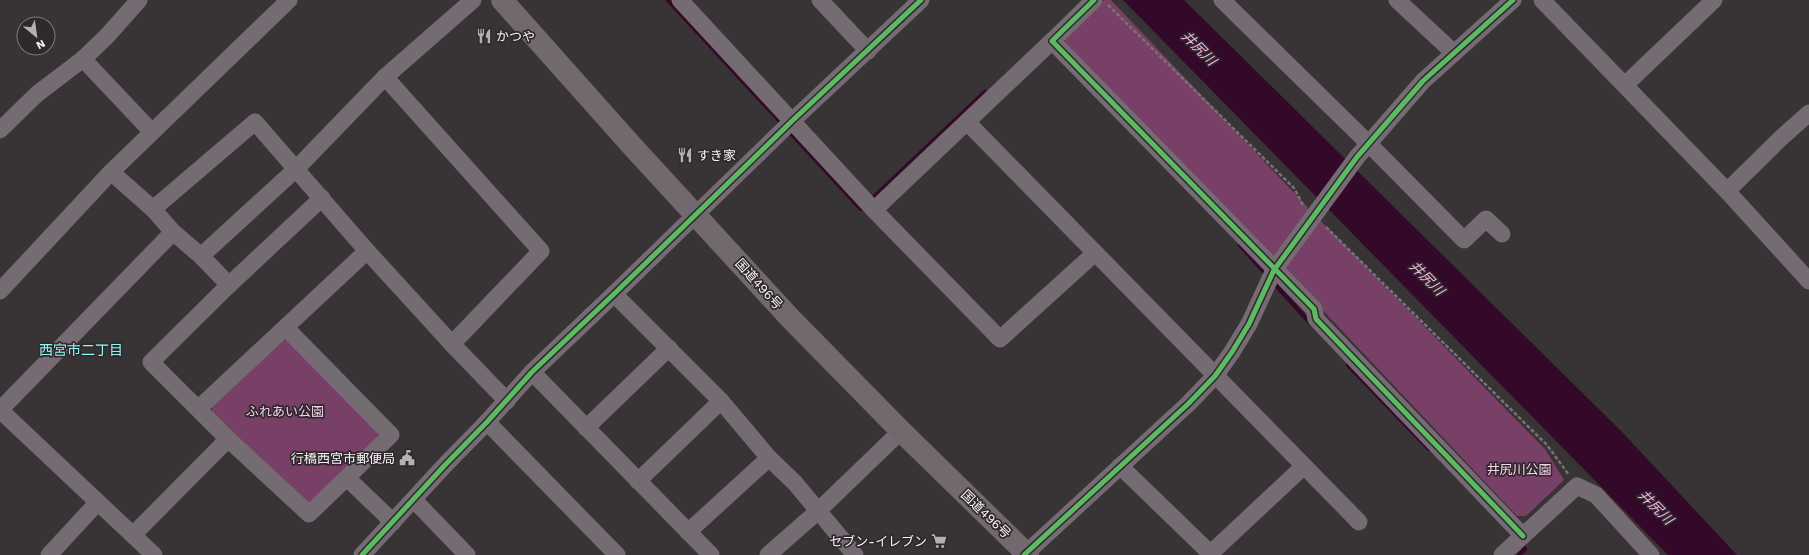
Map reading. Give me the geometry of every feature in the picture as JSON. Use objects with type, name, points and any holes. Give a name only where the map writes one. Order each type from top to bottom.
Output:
[{"type":"highway","name":"国道496号","points":[[502,0],[633,147],[790,318],[901,431],[1026,554]]},
{"type":"street","points":[[0,130],[37,94],[82,59],[107,36],[139,0]]},
{"type":"street","points":[[0,292],[111,172],[289,0]]},
{"type":"street","points":[[200,256],[296,168],[385,76],[473,0]]},
{"type":"street","points":[[680,0],[791,122],[874,210],[1000,339],[1095,253]]},
{"type":"street","points":[[820,0],[868,51]]},
{"type":"street","points":[[362,555],[445,465],[507,401],[532,372],[791,122],[921,0]]},
{"type":"street","points":[[874,210],[1094,0]]},
{"type":"street","points":[[1222,0],[1369,144],[1464,240],[1486,219],[1502,234]]},
{"type":"street","points":[[1397,0],[1454,53]]},
{"type":"street","points":[[1026,554],[1188,404],[1215,376],[1249,324],[1274,270],[1309,210],[1369,144],[1423,81],[1512,0]]},
{"type":"street","points":[[1542,0],[1727,191],[1809,281]]},
{"type":"street","points":[[1625,85],[1714,0]]},
{"type":"street","points":[[1052,41],[1314,310],[1316,319],[1523,536]]},
{"type":"street","points":[[82,59],[152,132]]},
{"type":"street","points":[[385,76],[541,252],[452,344]]},
{"type":"street","points":[[1727,191],[1809,113]]},
{"type":"street","points":[[153,209],[255,122],[367,251],[452,344],[507,401]]},
{"type":"street","points":[[967,122],[1359,522]]},
{"type":"street","points":[[111,172],[153,209],[173,232],[229,285]]},
{"type":"street","points":[[286,328],[391,435],[309,514],[228,439],[199,408],[151,362],[229,285],[322,198]]},
{"type":"street","points":[[154,555],[0,410],[173,232]]},
{"type":"street","points":[[199,408],[367,251]]},
{"type":"street","points":[[614,294],[721,400],[769,458],[796,483],[855,555]]},
{"type":"street","points":[[586,428],[669,348]]},
{"type":"street","points":[[532,372],[711,555]]},
{"type":"street","points":[[638,481],[721,400]]},
{"type":"street","points":[[487,422],[616,555]]},
{"type":"street","points":[[768,555],[818,511],[901,431]]},
{"type":"street","points":[[134,535],[228,439]]},
{"type":"street","points":[[688,532],[769,458]]},
{"type":"street","points":[[1120,466],[1211,554],[1304,466]]},
{"type":"street","points":[[347,478],[393,522]]},
{"type":"street","points":[[1502,555],[1577,486],[1596,495],[1651,555]]},
{"type":"street","points":[[414,500],[467,555]]},
{"type":"street","points":[[49,555],[98,502]]},
{"type":"path","points":[[1103,0],[1294,188],[1309,210]]},
{"type":"path","points":[[1326,227],[1546,445],[1577,486]]},
{"type":"green space","name":"井尻川公園","points":[[1104,0],[1111,0],[1314,214],[1545,449],[1564,480],[1526,516],[1517,516],[1262,246],[1065,46],[1065,38]]},
{"type":"green space","name":"ふれあい公園","points":[[283,340],[290,341],[378,432],[378,438],[309,506],[212,413],[212,406]]},
{"type":"water","name":"井尻川","points":[[1123,0],[1184,0],[1623,433],[1737,555],[1668,555]]},
{"type":"waterway","points":[[668,0],[861,209],[865,206]]},
{"type":"waterway","points":[[870,201],[985,92]]},
{"type":"waterway","points":[[1240,245],[1267,275]]},
{"type":"waterway","points":[[1273,282],[1311,324]]},
{"type":"waterway","points":[[1348,365],[1429,449]]},
{"type":"waterway","points":[[1519,555],[1525,549],[1520,544]]},
{"type":"cycle path","points":[[362,555],[532,372],[791,122],[921,0]]},
{"type":"cycle path","points":[[1094,0],[1052,41],[1314,309],[1316,319],[1523,536]]},
{"type":"cycle path","points":[[1024,555],[1188,404],[1215,376],[1249,324],[1274,270],[1357,157],[1423,81],[1513,0]]},
{"type":"place","name":"かつや","points":[[484,36]]},
{"type":"place","name":"すき家","points":[[685,155]]},
{"type":"place","name":"行橋西宮市郵便局","points":[[407,458]]},
{"type":"place","name":"セブン-イレブン","points":[[939,541]]},
{"type":"district","name":"西宮市二丁目","points":[[81,350]]}]
